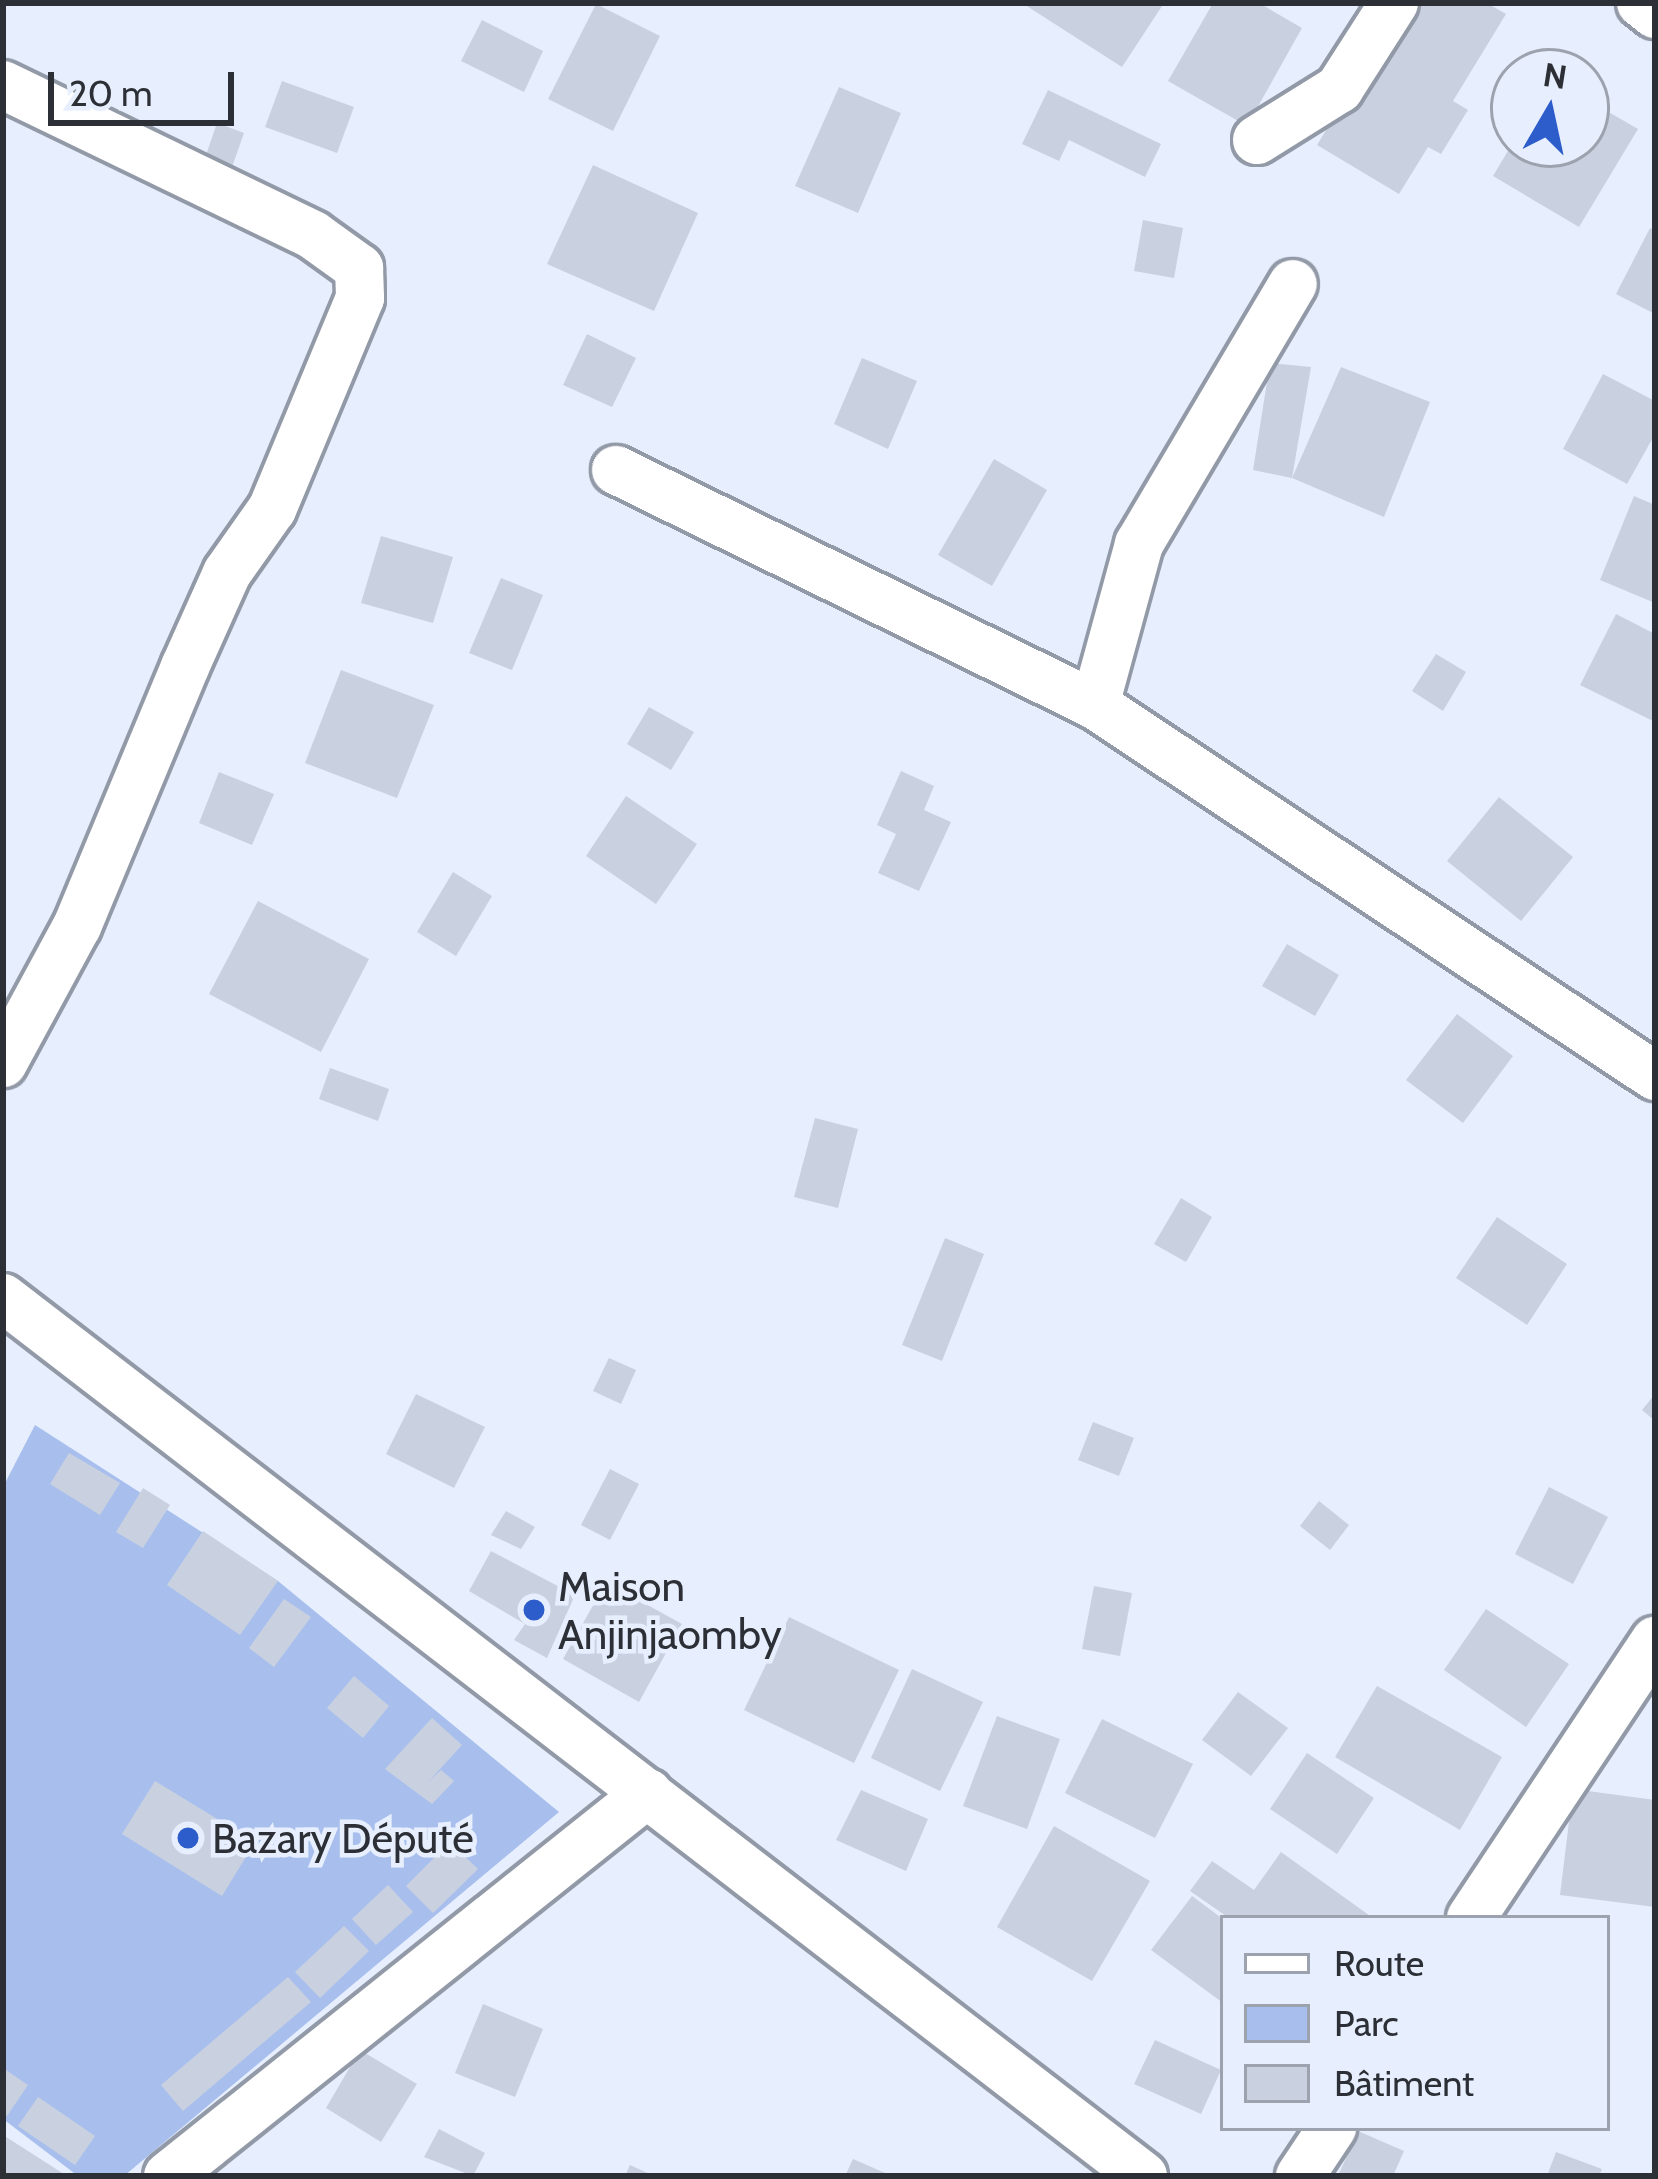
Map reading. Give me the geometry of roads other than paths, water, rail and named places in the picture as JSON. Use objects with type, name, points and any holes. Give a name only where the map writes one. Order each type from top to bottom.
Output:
[{"type":"street","points":[[1256,140],[1339,89],[1394,3]]},
{"type":"street","points":[[1640,3],[1655,14]]},
{"type":"street","points":[[3,86],[313,235],[359,268],[361,298],[272,508],[227,573],[184,667],[77,926],[3,1063]]},
{"type":"street","points":[[1094,705],[1139,544],[1293,284]]},
{"type":"street","points":[[616,470],[1094,705],[1655,1076]]},
{"type":"street","points":[[3,1298],[1143,2176]]},
{"type":"street","points":[[1473,1915],[1655,1640]]},
{"type":"street","points":[[168,2176],[648,1793]]},
{"type":"street","points":[[1300,2176],[1330,2131]]},
{"type":"place","name":"Maison Anjinjaomby","points":[[534,1610]]},
{"type":"place","name":"Bazary Député","points":[[188,1838]]}]
